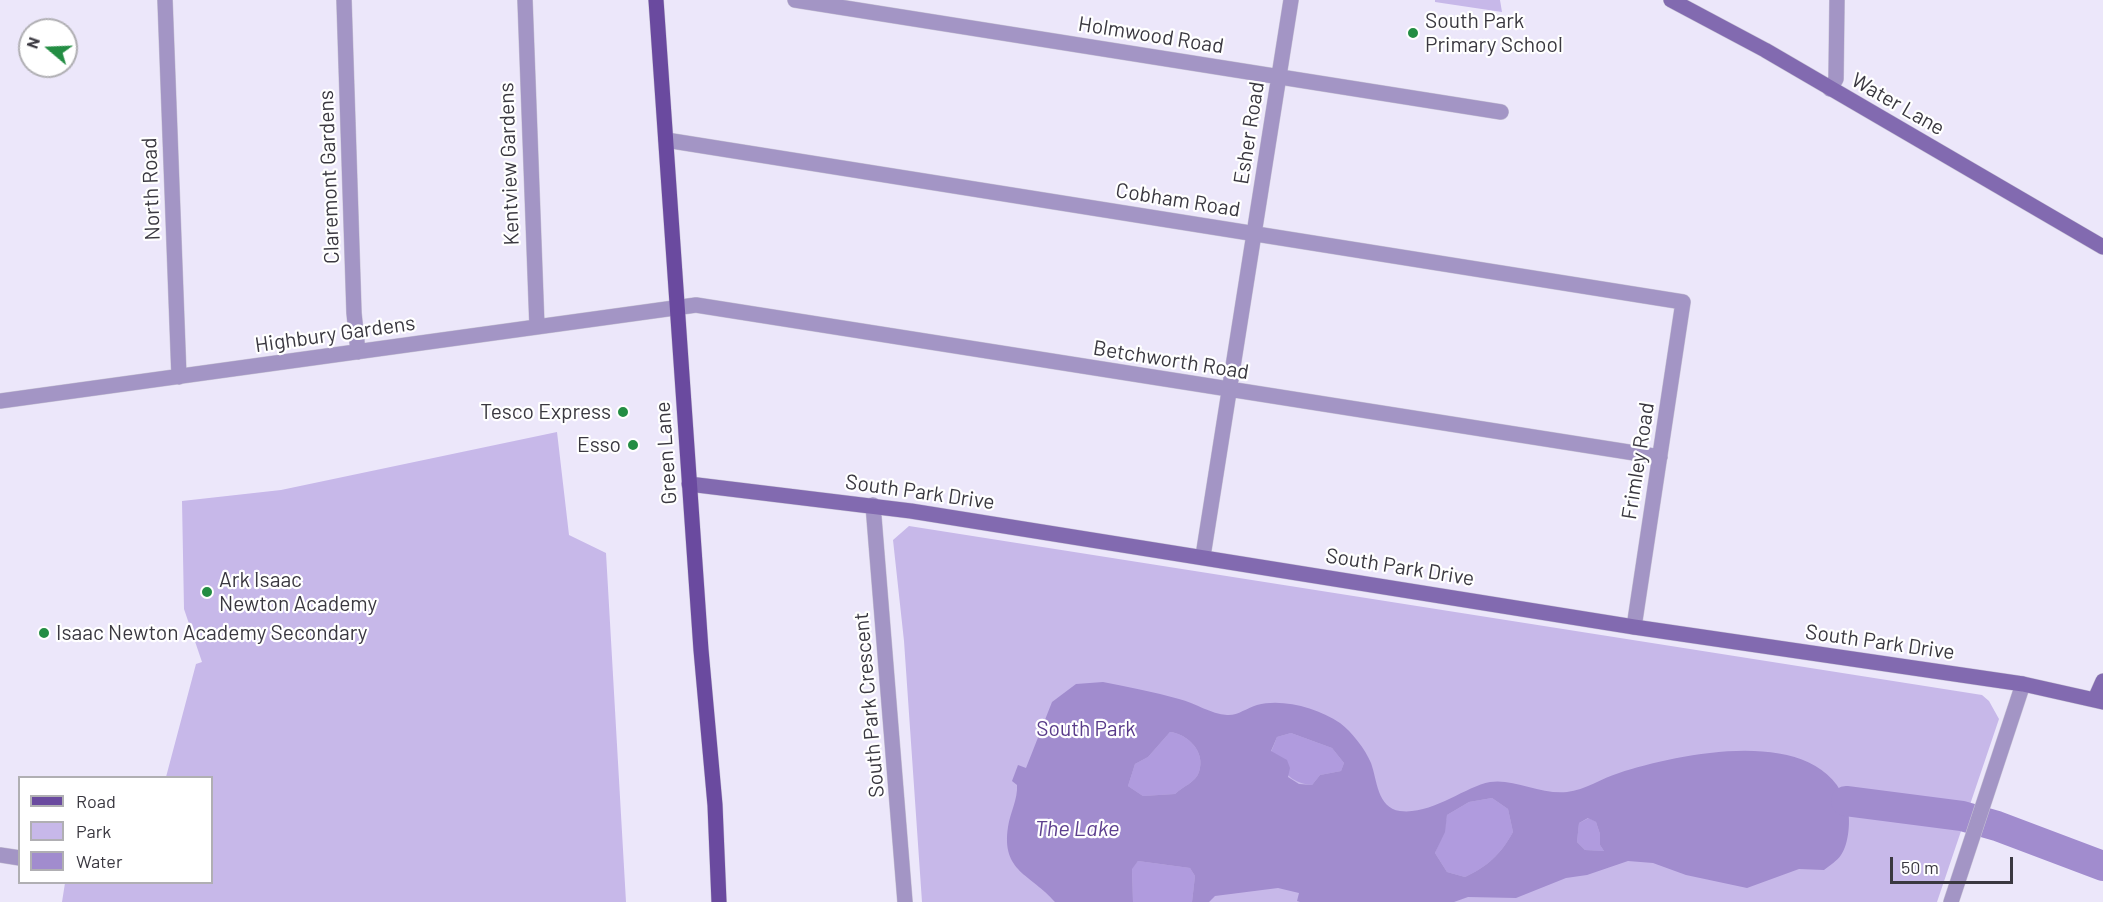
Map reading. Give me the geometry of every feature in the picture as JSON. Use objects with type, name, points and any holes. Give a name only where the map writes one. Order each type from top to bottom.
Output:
[{"type":"main road","name":"Green Lane","points":[[656,0],[689,484],[715,805],[719,902]]},
{"type":"street","name":"North Road","points":[[165,0],[179,377]]},
{"type":"street","name":"Claremont Gardens","points":[[344,0],[354,314],[358,352]]},
{"type":"street","name":"Kentview Gardens","points":[[525,0],[537,327]]},
{"type":"street","name":"Holmwood Road","points":[[795,0],[1501,112]]},
{"type":"street","name":"Esher Road","points":[[1203,556],[1291,0]]},
{"type":"street","name":"Water Lane","points":[[1671,0],[2103,247]]},
{"type":"street","points":[[1830,89],[1836,79],[1837,0]]},
{"type":"street","name":"Cobham Road","points":[[666,140],[1683,302]]},
{"type":"street","name":"Frimley Road","points":[[1634,627],[1683,302]]},
{"type":"street","name":"Highbury Gardens","points":[[0,400],[179,377],[676,306]]},
{"type":"street","name":"Betchworth Road","points":[[676,306],[708,307],[1660,457]]},
{"type":"street","name":"South Park Drive","points":[[689,484],[873,505],[1203,556],[1634,627],[2023,684],[2099,700]]},
{"type":"street","name":"South Park Crescent","points":[[873,505],[905,902]]},
{"type":"street","points":[[2099,700],[2103,681]]},
{"type":"street","points":[[1951,902],[2023,684]]},
{"type":"street","points":[[0,855],[18,858]]},
{"type":"green space","points":[[1435,0],[1500,0],[1502,12],[1435,2]]},
{"type":"green space","points":[[557,432],[569,535],[606,553],[626,902],[62,902],[65,884],[213,884],[213,776],[166,776],[196,664],[202,662],[184,609],[182,501],[281,490]]},
{"type":"green space","name":"South Park","points":[[909,526],[1982,695],[1989,701],[1999,719],[1937,902],[922,902],[904,641],[893,540]]},
{"type":"shaded area","points":[[1170,732],[1183,736],[1194,745],[1200,758],[1199,772],[1192,782],[1175,794],[1143,796],[1128,786],[1135,764],[1148,757]]},
{"type":"shaded area","points":[[1291,733],[1332,748],[1344,763],[1341,771],[1320,775],[1312,785],[1292,778],[1283,770],[1271,752],[1277,737]]},
{"type":"shaded area","points":[[1492,798],[1508,809],[1513,832],[1493,859],[1473,873],[1465,877],[1447,872],[1435,853],[1444,832],[1447,815],[1469,802]]},
{"type":"shaded area","points":[[1589,818],[1596,822],[1600,834],[1600,845],[1604,851],[1585,850],[1577,842],[1579,823]]},
{"type":"shaded area","points":[[1138,861],[1190,868],[1195,876],[1192,902],[1133,902],[1132,868]]},
{"type":"water","name":"The Lake","points":[[1103,682],[1179,699],[1215,713],[1227,715],[1267,703],[1288,704],[1311,709],[1340,723],[1358,741],[1371,763],[1382,799],[1392,809],[1400,811],[1424,809],[1490,782],[1508,782],[1548,791],[1567,792],[1619,773],[1676,758],[1746,751],[1779,754],[1809,763],[1832,780],[1847,806],[1849,817],[1847,838],[1841,855],[1824,870],[1799,869],[1747,888],[1686,875],[1653,863],[1628,861],[1587,875],[1566,878],[1516,898],[1468,897],[1454,902],[1300,902],[1297,901],[1299,893],[1278,888],[1215,896],[1209,902],[1192,902],[1195,876],[1190,868],[1138,861],[1132,869],[1133,902],[1055,902],[1020,871],[1009,854],[1008,827],[1017,790],[1017,785],[1012,781],[1018,765],[1026,768],[1052,702],[1076,684]],"holes":[[[1170,732],[1177,733],[1194,745],[1201,765],[1192,782],[1175,794],[1143,796],[1128,786],[1135,764],[1148,757]],[[1291,733],[1332,748],[1344,763],[1341,771],[1320,775],[1312,785],[1299,784],[1288,777],[1290,768],[1287,760],[1271,751],[1277,737]],[[1492,798],[1508,809],[1513,832],[1493,859],[1465,877],[1447,872],[1435,853],[1445,832],[1447,815],[1469,802]],[[1588,818],[1596,822],[1600,834],[1600,845],[1604,851],[1585,850],[1577,842],[1579,823]]]},
{"type":"waterway","points":[[1846,801],[1962,816],[1997,826],[2103,866]]},
{"type":"place","name":"South Park Primary School","points":[[1413,33]]},
{"type":"place","name":"Tesco Express","points":[[623,412]]},
{"type":"place","name":"Esso","points":[[633,445]]},
{"type":"place","name":"Ark Isaac Newton Academy","points":[[207,592]]},
{"type":"place","name":"Isaac Newton Academy Secondary","points":[[44,633]]}]
